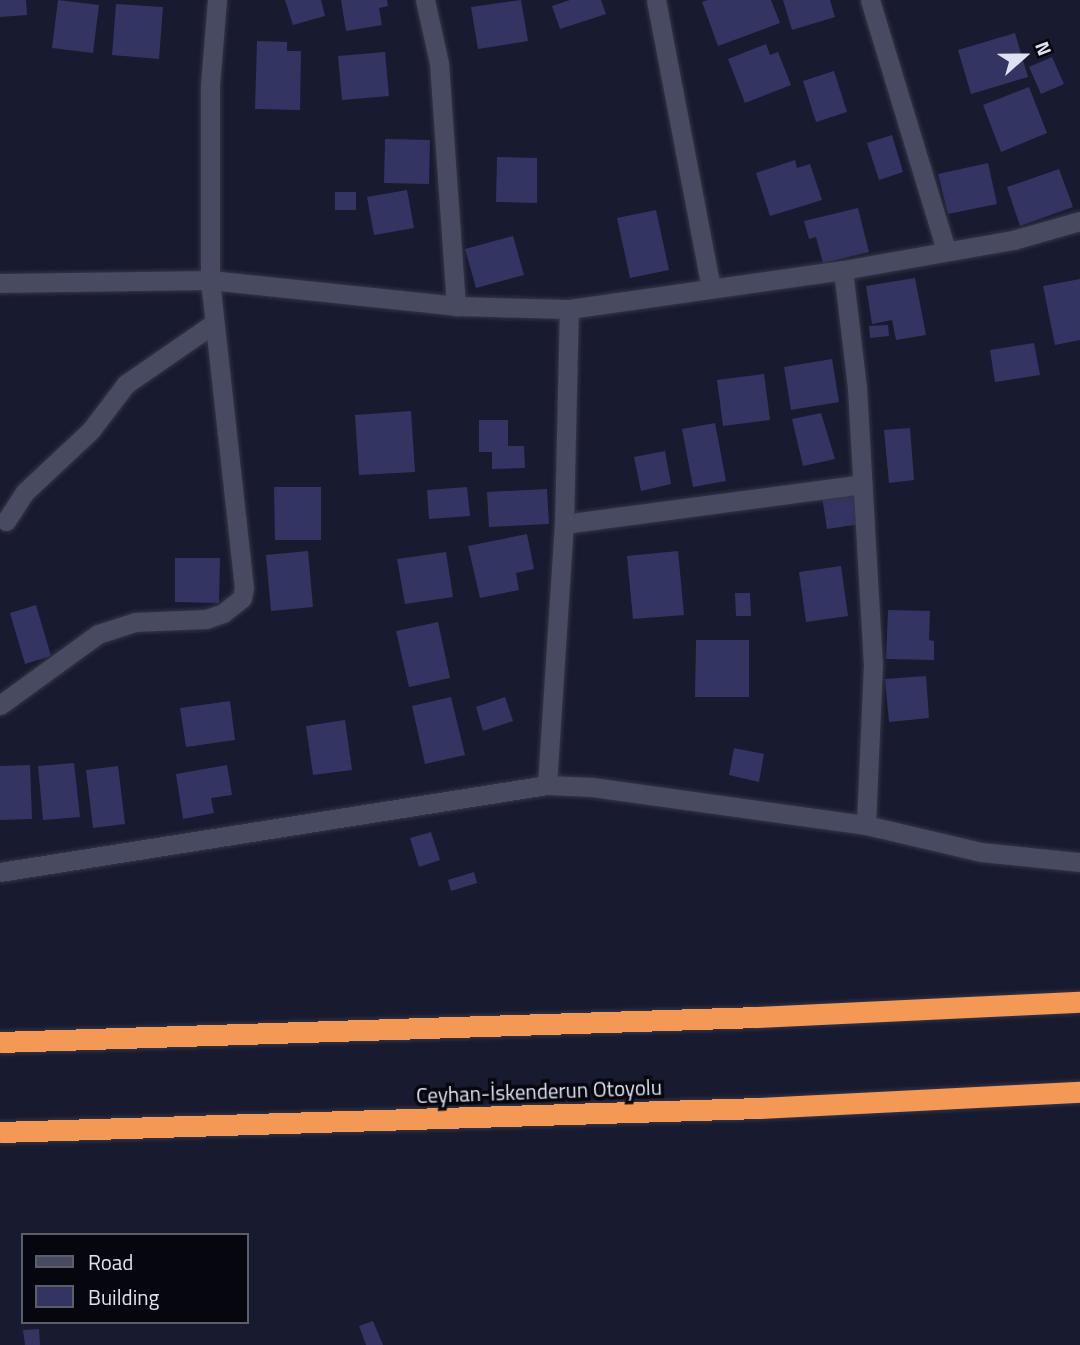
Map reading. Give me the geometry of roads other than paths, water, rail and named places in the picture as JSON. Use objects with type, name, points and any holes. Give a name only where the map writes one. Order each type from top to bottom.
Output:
[{"type":"highway","points":[[0,1042],[743,1018],[1080,1002]]},
{"type":"highway","name":"Ceyhan-İskenderun Otoyolu","points":[[0,1132],[747,1109],[1080,1092]]},
{"type":"street","points":[[0,705],[98,634],[135,622],[206,619],[223,613],[242,598],[244,588],[210,280],[210,85],[216,0]]},
{"type":"street","points":[[425,0],[439,63],[456,306]]},
{"type":"street","points":[[656,0],[711,289]]},
{"type":"street","points":[[870,0],[946,250]]},
{"type":"street","points":[[0,283],[210,280],[456,306],[569,309],[843,270],[1013,240],[1080,221]]},
{"type":"street","points":[[843,270],[857,388],[873,664],[866,825]]},
{"type":"street","points":[[547,785],[565,524],[569,309]]},
{"type":"street","points":[[6,521],[25,492],[91,430],[127,384],[213,324]]},
{"type":"street","points":[[565,524],[862,484]]},
{"type":"street","points":[[0,872],[547,785],[592,787],[866,825],[981,852],[1080,862]]}]
